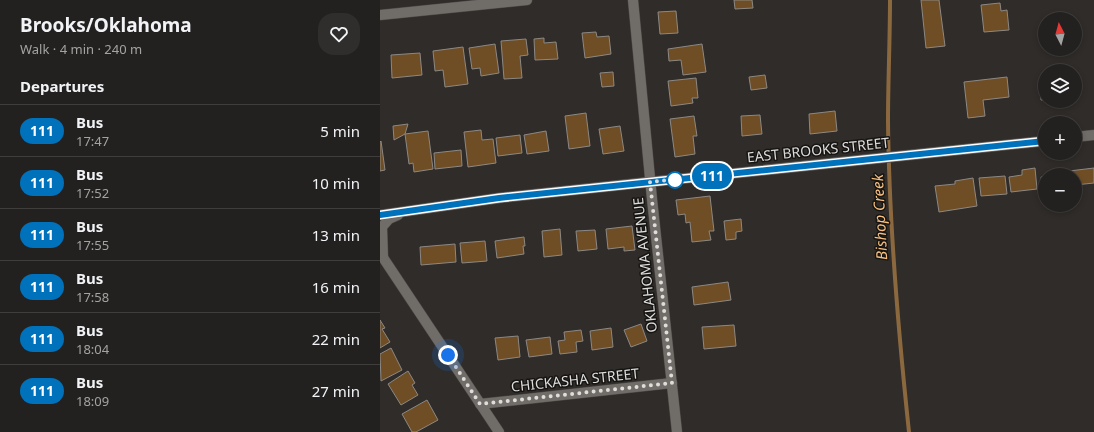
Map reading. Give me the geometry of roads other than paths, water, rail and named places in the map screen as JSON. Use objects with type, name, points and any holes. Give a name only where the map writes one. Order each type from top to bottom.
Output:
[{"type":"street","points":[[380,15],[527,0]]},
{"type":"street","name":"OKLAHOMA AVENUE","points":[[633,0],[650,182],[677,432]]},
{"type":"street","points":[[1082,137],[1094,136]]},
{"type":"street","name":"EAST BROOKS STREET","points":[[380,215],[499,198],[1038,141]]},
{"type":"street","points":[[406,212],[389,219],[382,227],[381,255],[499,432]]},
{"type":"street","name":"CHICKASHA STREET","points":[[480,404],[672,383]]},
{"type":"waterway","name":"Bishop Creek","points":[[890,0],[888,121],[890,199],[901,355],[909,432]]}]
